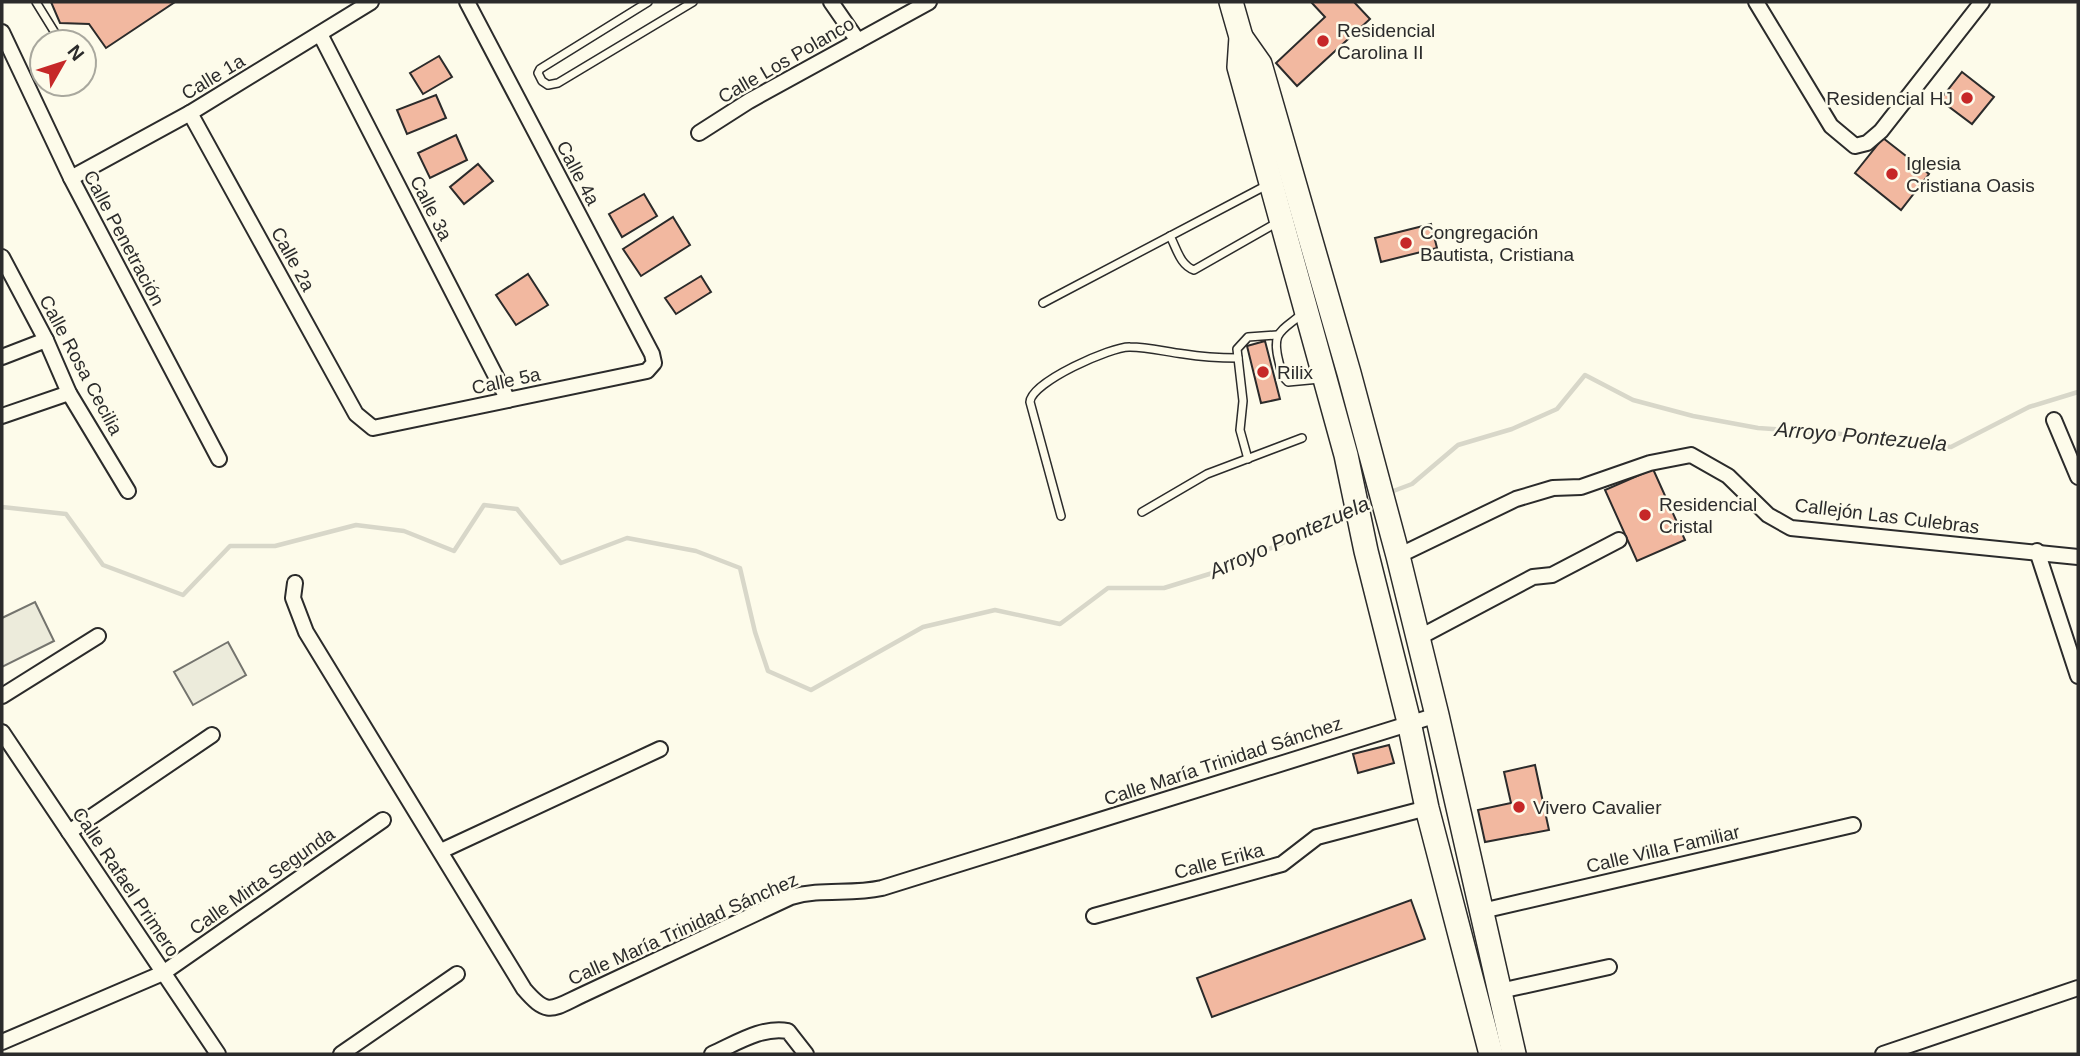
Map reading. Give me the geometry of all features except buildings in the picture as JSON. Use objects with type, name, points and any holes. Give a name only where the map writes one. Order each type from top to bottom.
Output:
[{"type":"main road","points":[[1236,5],[1241,37],[1240,67],[1346,455],[1427,808],[1491,1054]]},
{"type":"main road","points":[[1241,37],[1260,64],[1369,446],[1437,715],[1514,1054]]},
{"type":"street","name":"Calle 1a","points":[[71,178],[190,113],[371,2]]},
{"type":"street","name":"Calle 4a","points":[[467,2],[652,354],[654,363]]},
{"type":"street","points":[[831,2],[858,41]]},
{"type":"street","name":"Calle Los Polanco","points":[[699,133],[749,101],[929,2]]},
{"type":"street","points":[[1756,2],[1831,126],[1855,146],[1867,142],[1881,131],[1982,2]]},
{"type":"street","name":"Calle Penetración","points":[[2,32],[71,178],[219,459]]},
{"type":"street","name":"Calle 3a","points":[[320,34],[508,400]]},
{"type":"street","name":"Calle 2a","points":[[190,113],[356,414],[364,422]]},
{"type":"street","name":"Calle Rosa Cecilia","points":[[2,257],[46,340],[69,393],[128,491]]},
{"type":"street","points":[[2,357],[46,340]]},
{"type":"street","name":"Calle 5a","points":[[364,422],[373,428],[647,371],[654,363]]},
{"type":"street","points":[[2,416],[69,393]]},
{"type":"street","points":[[2054,420],[2078,477]]},
{"type":"street","name":"Callejón Las Culebras","points":[[1396,549],[1516,499],[1553,488],[1581,487],[1650,463],[1691,455],[1728,476],[1768,515],[1791,528],[2078,556]]},
{"type":"street","points":[[1418,638],[1533,577],[1552,575],[1619,540]]},
{"type":"street","points":[[2037,551],[2078,676]]},
{"type":"street","name":"Calle María Trinidad Sánchez","points":[[295,583],[293,598],[306,632],[524,989],[541,1007],[548,1009],[791,897],[810,892],[861,893],[882,888],[1437,715]]},
{"type":"street","points":[[2,696],[98,636]]},
{"type":"street","name":"Calle Rafael Primero","points":[[2,732],[218,1054]]},
{"type":"street","points":[[69,832],[212,734]]},
{"type":"street","points":[[441,851],[660,750]]},
{"type":"street","name":"Calle Erika","points":[[1094,916],[1282,864],[1317,837],[1427,808]]},
{"type":"street","name":"Calle Mirta Segunda","points":[[2,1042],[163,974],[383,820]]},
{"type":"street","name":"Calle Villa Familiar","points":[[1482,911],[1853,825]]},
{"type":"street","points":[[1500,991],[1609,967]]},
{"type":"street","points":[[341,1054],[457,974]]},
{"type":"street","points":[[1882,1054],[2078,988]]},
{"type":"street","points":[[712,1054],[776,1028],[788,1031],[806,1054]]},
{"type":"lane","points":[[36,2],[52,28]]},
{"type":"lane","points":[[648,2],[540,69],[538,73],[542,81],[548,85],[558,83],[693,2]]},
{"type":"lane","points":[[1043,303],[1272,183]]},
{"type":"lane","points":[[1170,236],[1181,260],[1187,267],[1195,270],[1281,221]]},
{"type":"lane","points":[[1248,459],[1240,430],[1243,401],[1237,349],[1248,337],[1277,335],[1306,310]]},
{"type":"lane","points":[[1277,335],[1275,347],[1285,380],[1291,384],[1325,378]]},
{"type":"lane","points":[[1061,516],[1030,402],[1033,393],[1049,379],[1127,346],[1181,354],[1238,358]]},
{"type":"lane","points":[[1142,513],[1207,474],[1302,438]]},
{"type":"shaded area","points":[[35,602],[54,641],[2,667],[2,618]]},
{"type":"shaded area","points":[[228,642],[246,675],[193,705],[174,672]]},
{"type":"waterway","name":"Arroyo Pontezuela","points":[[1388,493],[1412,484],[1458,445],[1512,429],[1557,409],[1585,375],[1633,400],[1693,416],[1758,428],[1834,433],[1898,443],[1951,447],[2029,407],[2078,392]]},
{"type":"waterway","name":"Arroyo Pontezuela","points":[[2,507],[66,514],[103,565],[183,595],[230,546],[275,546],[356,525],[404,531],[454,551],[484,505],[517,509],[561,563],[627,538],[696,551],[740,568],[755,632],[768,671],[811,690],[923,627],[995,610],[1060,624],[1108,588],[1164,588],[1219,571],[1287,541],[1331,514],[1350,507]]},
{"type":"place","name":"Residencial Carolina II","points":[[1323,41]]},
{"type":"place","name":"Residencial HJ","points":[[1967,98]]},
{"type":"place","name":"Iglesia Cristiana Oasis","points":[[1892,174]]},
{"type":"place","name":"Congregación Bautista, Cristiana","points":[[1406,243]]},
{"type":"place","name":"Rilix","points":[[1263,372]]},
{"type":"place","name":"Residencial Cristal","points":[[1645,515]]},
{"type":"place","name":"Vivero Cavalier","points":[[1519,807]]}]
